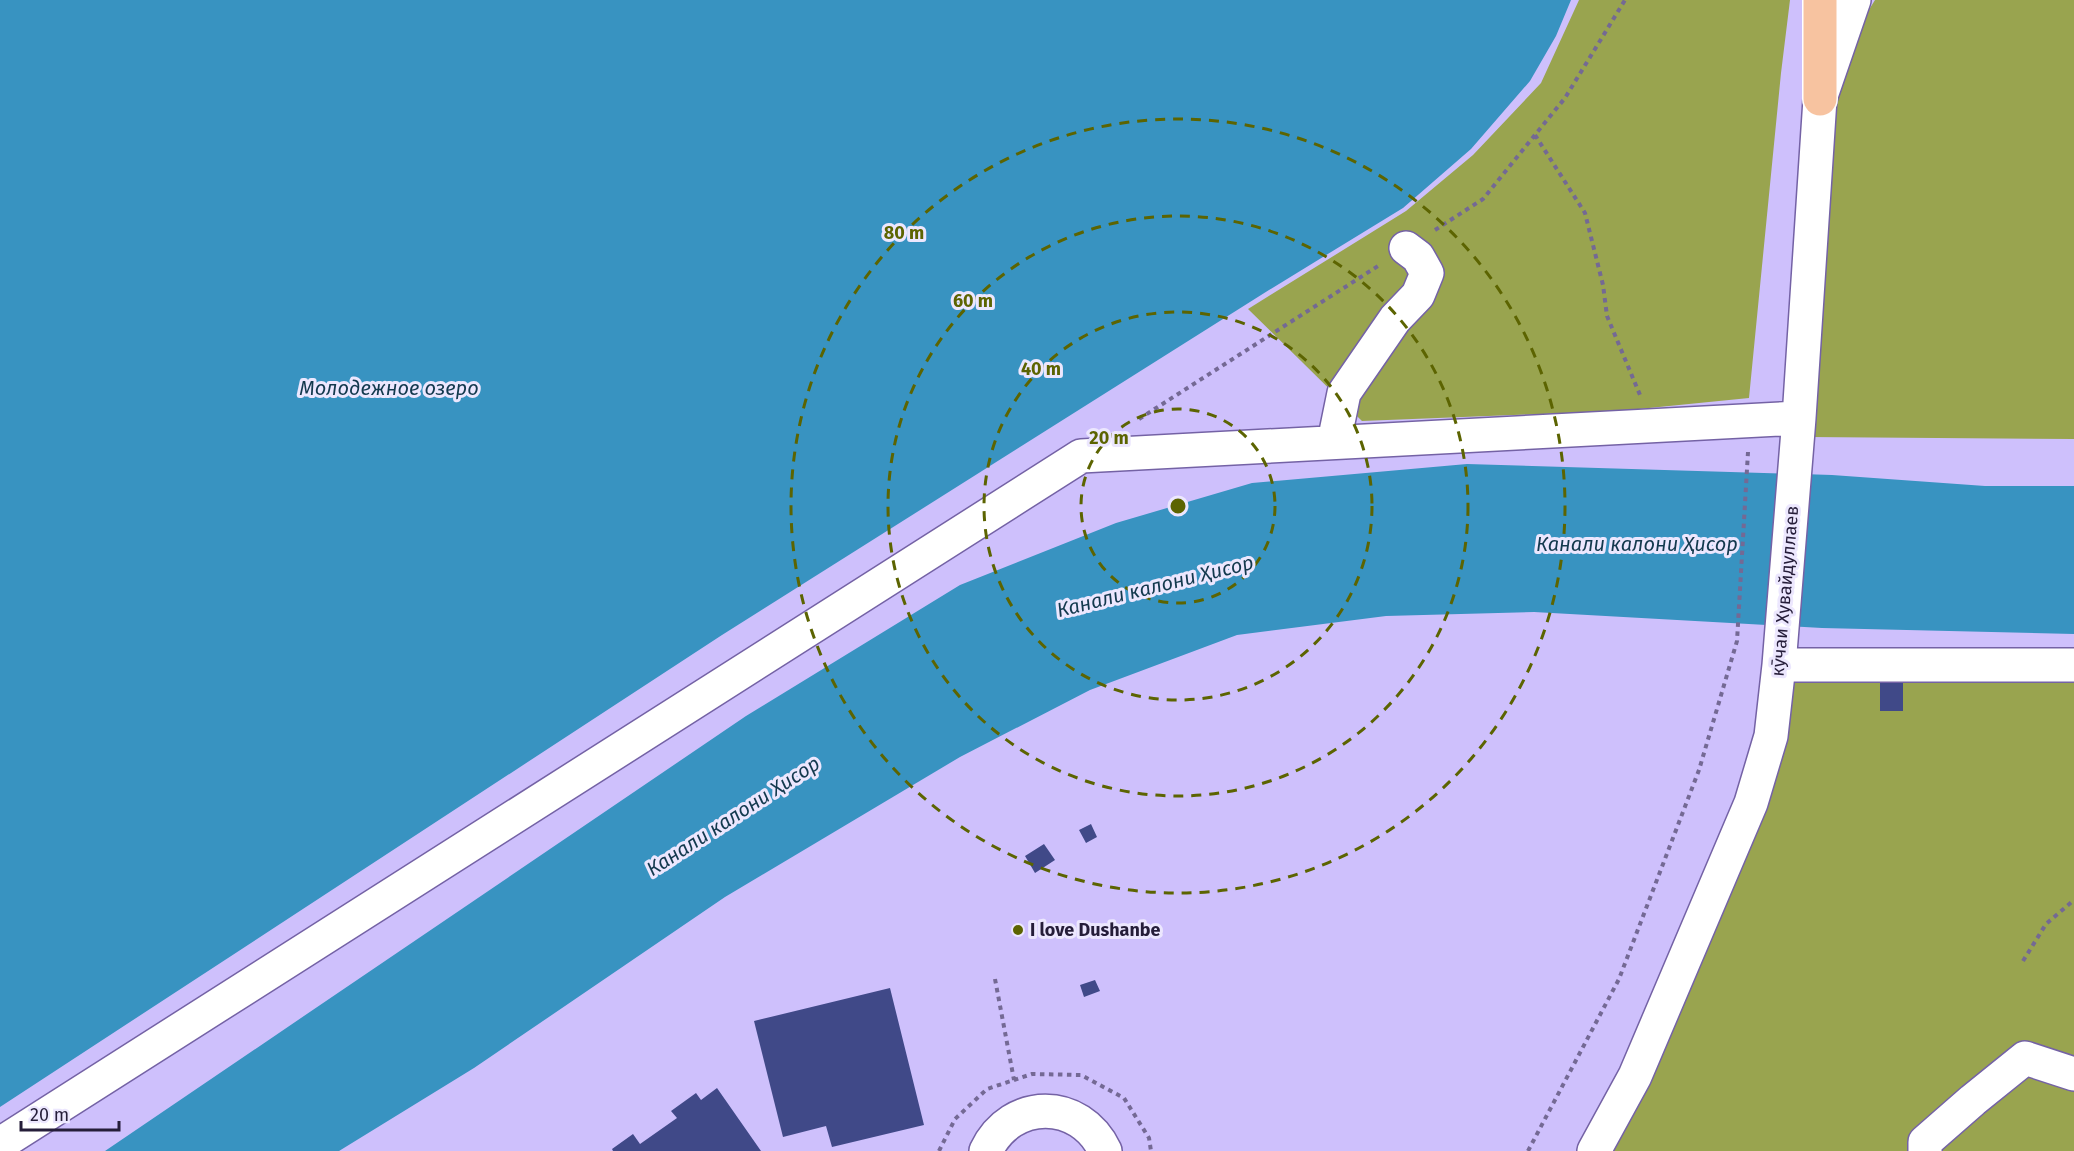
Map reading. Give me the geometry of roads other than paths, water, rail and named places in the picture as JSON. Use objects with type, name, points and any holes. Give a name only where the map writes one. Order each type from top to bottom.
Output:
[{"type":"highway","points":[[1820,0],[1820,99]]},
{"type":"street","name":"кӯчаи Хувайдуллаев","points":[[1594,1151],[1635,1076],[1751,803],[1771,736],[1799,418],[1820,99],[1854,0]]},
{"type":"street","points":[[1334,442],[1344,393],[1395,319],[1418,295],[1427,273],[1418,258],[1406,248]]},
{"type":"street","points":[[0,1144],[1081,456],[1799,418]]},
{"type":"street","points":[[1779,665],[2074,665]]},
{"type":"street","points":[[1925,1151],[1925,1142],[2025,1058],[2074,1074]]},
{"type":"street","points":[[986,1151],[992,1138],[1006,1124],[1024,1114],[1045,1110],[1065,1113],[1084,1123],[1099,1138],[1105,1151]]},
{"type":"water","name":"Молодежное озеро","points":[[0,0],[1571,0],[1556,36],[1530,81],[1471,149],[1403,208],[722,635],[0,1107]]},
{"type":"water","name":"Канали калони Ҳисор","points":[[1467,464],[1832,475],[1985,486],[2074,486],[2074,634],[1822,628],[1534,612],[1386,616],[1237,635],[1090,690],[960,757],[725,897],[474,1068],[339,1151],[105,1151],[746,716],[960,585],[1116,523],[1252,483]]},
{"type":"place","name":"I love Dushanbe","points":[[1018,930]]}]
